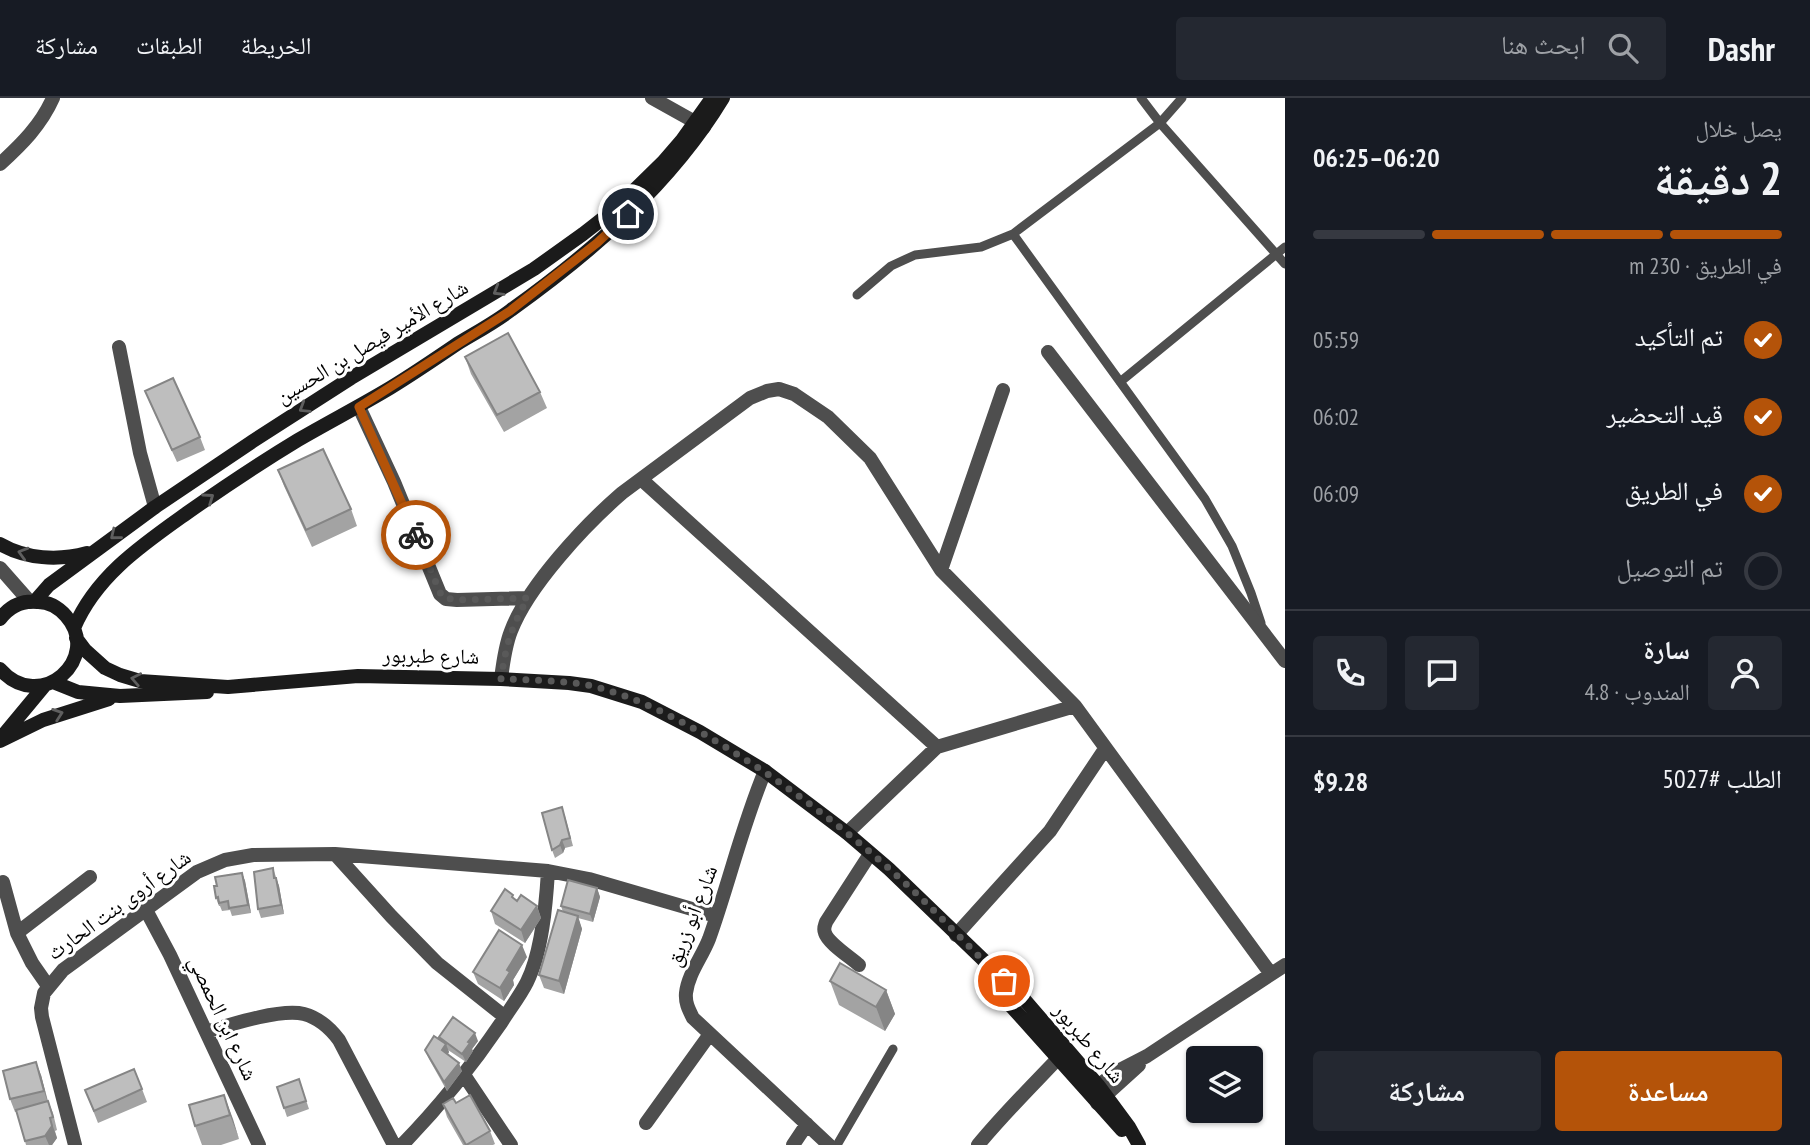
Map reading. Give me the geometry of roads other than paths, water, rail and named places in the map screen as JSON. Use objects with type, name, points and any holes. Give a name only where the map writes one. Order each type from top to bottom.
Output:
[{"type":"street","points":[[652,98],[700,124]]},
{"type":"street","name":"شارع الأمير فيصل بن الحسين","points":[[49,684],[72,664],[77,646],[75,633],[85,606],[107,577],[122,563],[155,536],[257,466],[359,407],[510,311],[597,243],[663,179],[700,124],[712,98]]},
{"type":"street","name":"شارع الأمير فيصل بن الحسين","points":[[0,619],[15,606],[32,601],[49,585],[155,507],[285,420],[534,269],[583,234],[642,185],[723,98]]},
{"type":"street","points":[[0,164],[27,139],[52,99]]},
{"type":"street","points":[[422,335],[430,361]]},
{"type":"street","points":[[118,347],[140,453],[155,507]]},
{"type":"street","points":[[1048,352],[1285,661]]},
{"type":"street","points":[[501,679],[506,646],[528,598],[589,524],[622,493],[750,398],[779,389],[794,394],[828,417],[870,458],[941,570],[1075,706],[1271,974]]},
{"type":"street","points":[[941,570],[1003,390]]},
{"type":"street","points":[[359,407],[442,597],[457,600],[528,598]]},
{"type":"street","points":[[641,479],[937,747]]},
{"type":"street","points":[[0,544],[20,553],[44,557],[75,556],[95,551]]},
{"type":"street","points":[[0,568],[32,601]]},
{"type":"street","name":"شارع طبربور","points":[[32,601],[43,602],[59,609],[98,663],[113,672],[153,682],[228,687]]},
{"type":"street","name":"شارع طبربور","points":[[0,669],[5,676],[20,684],[36,687],[49,684],[120,696],[204,692],[228,687],[358,676],[569,682],[624,695],[674,717],[765,771],[870,854],[968,946],[1004,996],[1060,1050],[1138,1145]]},
{"type":"street","points":[[0,740],[49,684]]},
{"type":"street","points":[[0,740],[56,715],[120,696]]},
{"type":"street","points":[[846,833],[937,747],[1075,706]]},
{"type":"street","points":[[956,935],[1050,831],[1105,749]]},
{"type":"street","name":"شارع أبو زريق","points":[[765,771],[744,824],[734,864],[708,940],[690,980],[686,994],[687,1007],[710,1034],[829,1145]]},
{"type":"street","points":[[335,854],[437,963],[505,1017]]},
{"type":"street","name":"شارع أروى بنت الحارث","points":[[75,1145],[42,1017],[41,1008],[48,986],[63,970],[197,872],[225,860],[253,855],[335,854],[548,871],[589,879],[716,916]]},
{"type":"street","points":[[859,965],[830,941],[824,927],[870,854]]},
{"type":"street","points":[[402,1145],[464,1075],[527,981],[543,922],[548,871]]},
{"type":"street","points":[[18,933],[90,877]]},
{"type":"street","points":[[3,882],[18,933],[32,963],[48,986]]},
{"type":"street","name":"شارع ابن الحمصي","points":[[146,910],[170,955],[259,1145]]},
{"type":"street","points":[[1097,1094],[1147,1056],[1285,965]]},
{"type":"street","points":[[206,1032],[283,1014],[304,1014],[316,1018],[327,1025],[339,1040],[394,1145]]},
{"type":"street","points":[[646,1123],[710,1034]]},
{"type":"street","points":[[978,1145],[1014,1103],[1028,1080],[1060,1050]]},
{"type":"street","points":[[464,1075],[511,1145]]},
{"type":"street","points":[[793,1145],[807,1124]]},
{"type":"lane","points":[[1141,98],[1285,264]]},
{"type":"lane","points":[[857,295],[891,265],[915,256],[981,247],[1013,234],[1160,123],[1182,98]]},
{"type":"lane","points":[[1013,234],[1205,499],[1232,546],[1264,634]]},
{"type":"lane","points":[[1120,382],[1285,247]]},
{"type":"lane","points":[[837,1145],[893,1049]]}]
